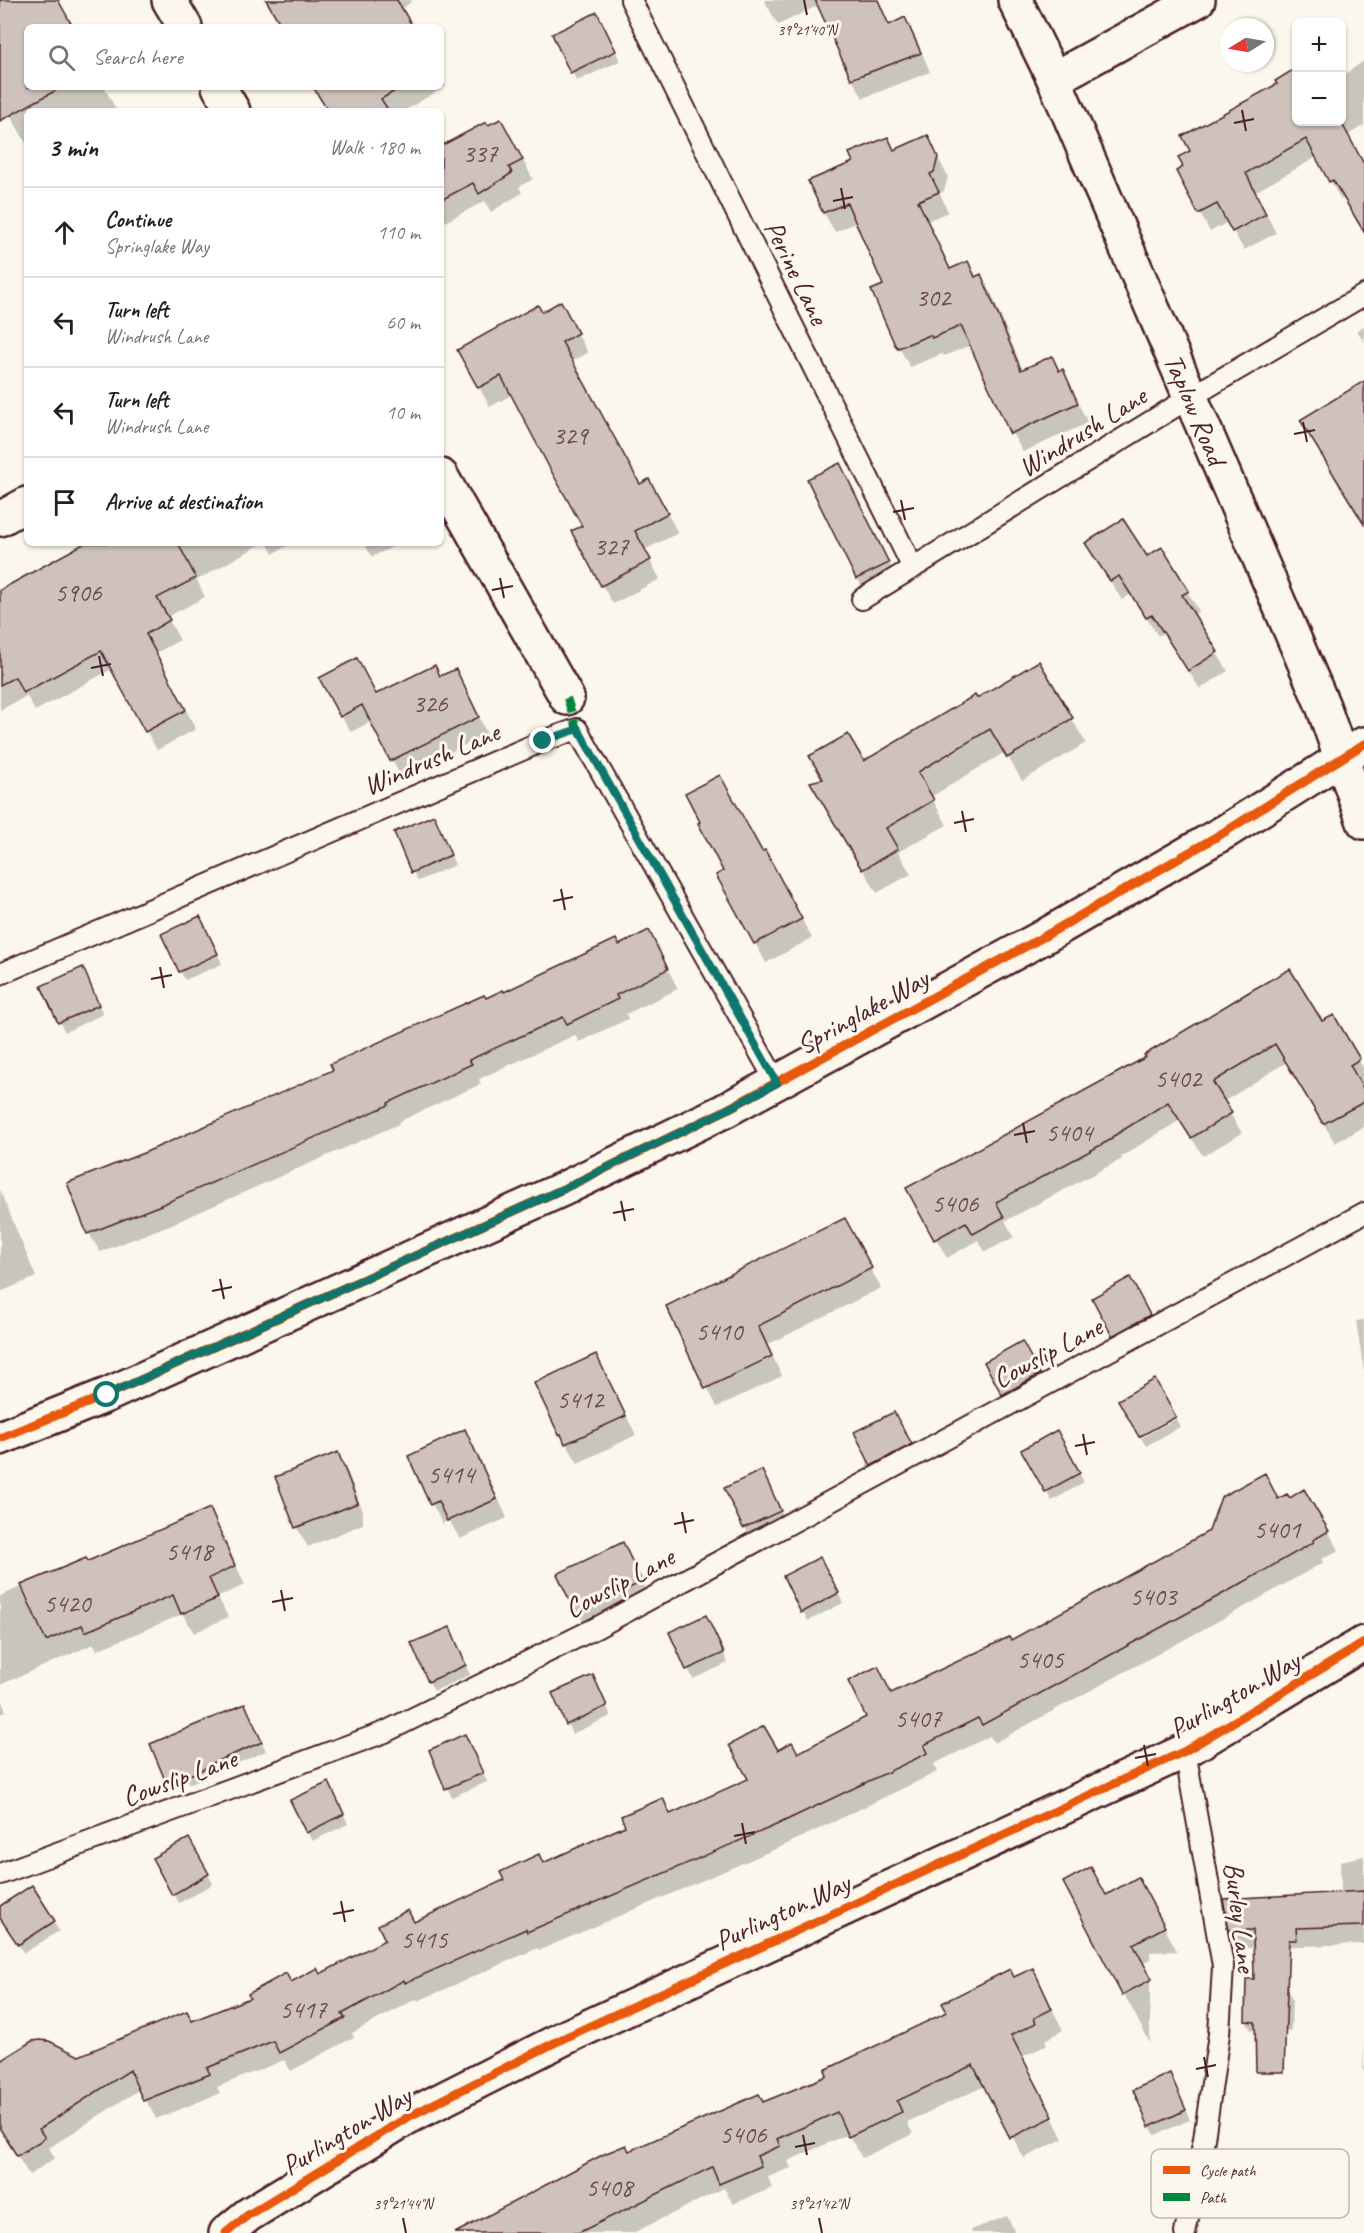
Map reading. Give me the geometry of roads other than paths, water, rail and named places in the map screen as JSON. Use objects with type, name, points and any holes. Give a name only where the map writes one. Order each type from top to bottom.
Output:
[{"type":"street","points":[[169,0],[183,24]]},
{"type":"street","name":"Taplow Road","points":[[1015,0],[1054,79],[1323,706],[1353,752],[1364,822]]},
{"type":"street","points":[[1054,79],[1198,0]]},
{"type":"street","points":[[221,90],[231,108]]},
{"type":"street","points":[[444,481],[567,698]]},
{"type":"street","points":[[0,519],[24,506]]},
{"type":"street","name":"Springlake Way","points":[[0,1438],[107,1395],[563,1189],[724,1111],[1045,936],[1228,830],[1353,752]]},
{"type":"street","name":"Purlington Way","points":[[226,2233],[248,2214],[408,2117],[701,1973],[1185,1751],[1364,1643]]},
{"type":"lane","name":"Perine Lane","points":[[631,0],[913,568]]},
{"type":"lane","name":"Windrush Lane","points":[[862,599],[1189,398],[1364,295]]},
{"type":"lane","name":"Windrush Lane","points":[[0,974],[543,741],[578,729],[777,1083]]},
{"type":"lane","name":"Cowslip Lane","points":[[0,1874],[385,1732],[598,1627],[1364,1213]]},
{"type":"lane","name":"Burley Lane","points":[[1185,1751],[1223,1966],[1218,2034],[1202,2149]]},
{"type":"lane","name":"Burley Lane","points":[[1185,2233],[1188,2218]]}]
